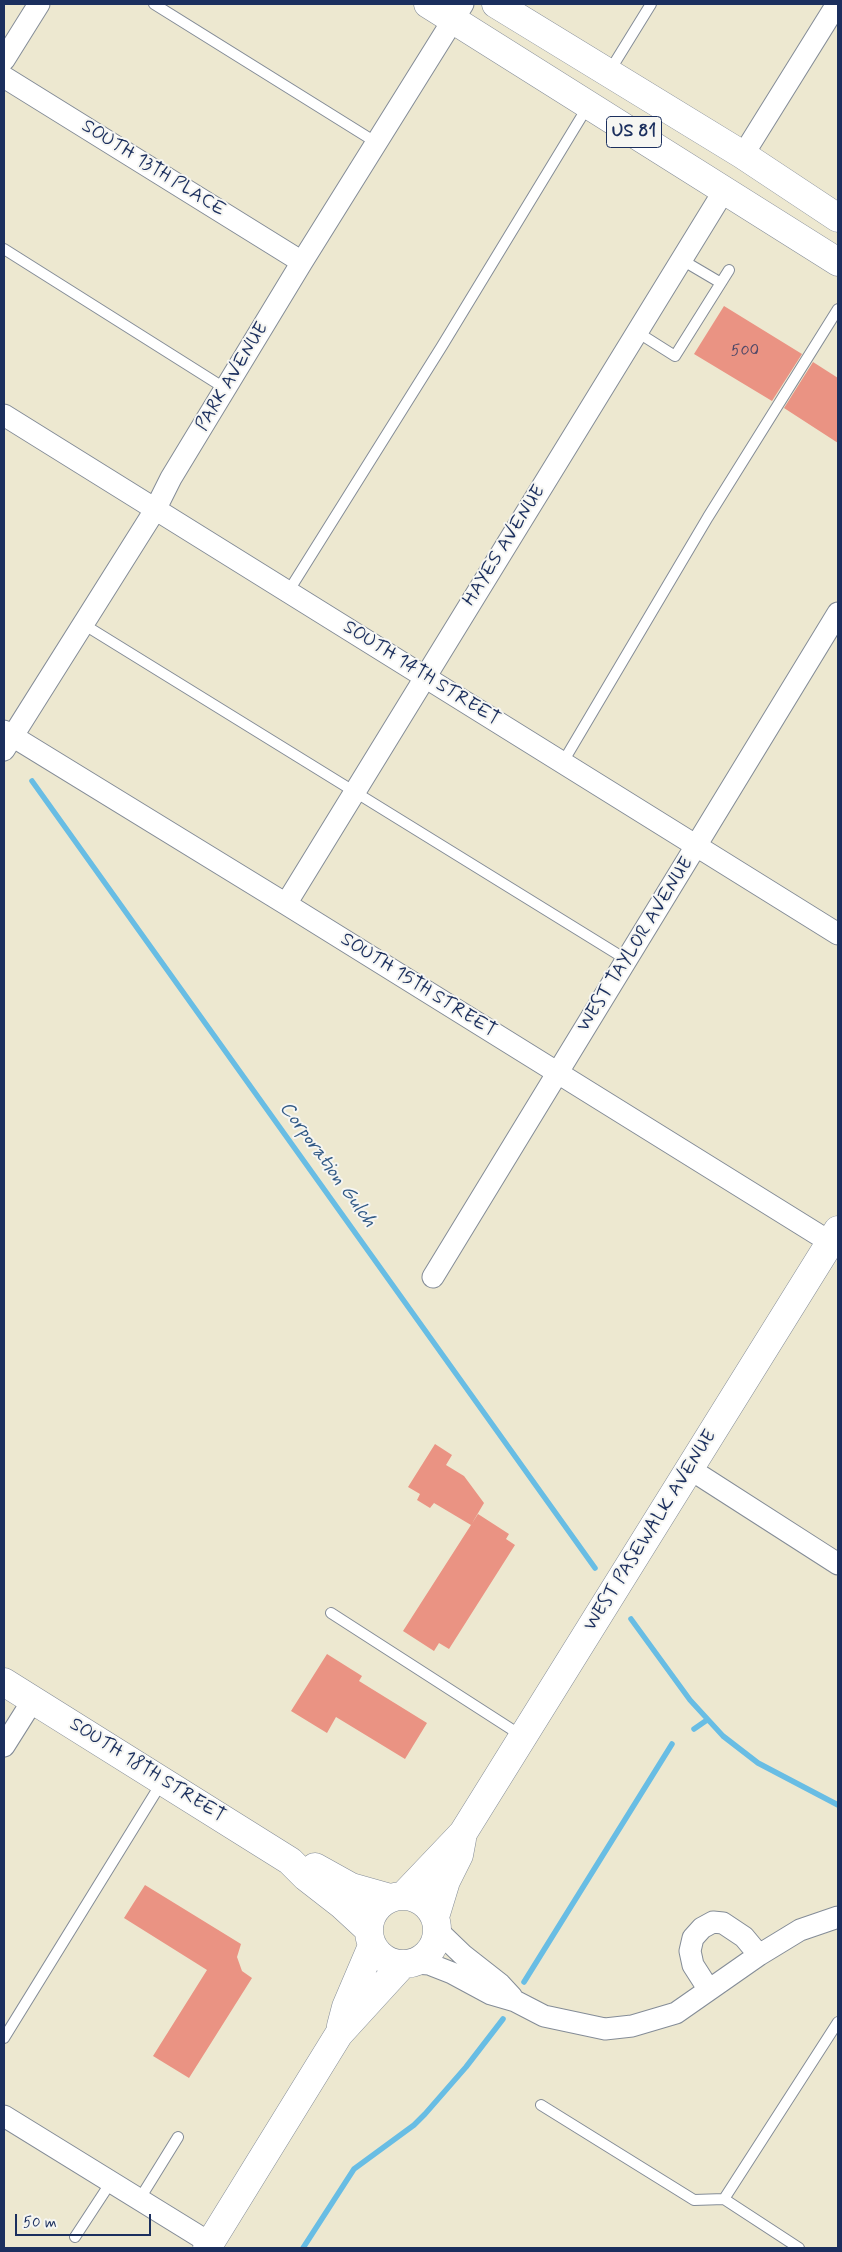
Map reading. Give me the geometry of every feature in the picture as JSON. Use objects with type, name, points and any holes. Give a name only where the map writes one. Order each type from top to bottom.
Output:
[{"type":"main road","name":"US 81","points":[[428,4],[458,11],[589,105],[838,262]]},
{"type":"main road","name":"US 81","points":[[496,4],[743,155],[838,218]]},
{"type":"main road","name":"WEST PASEWALK AVENUE","points":[[397,1896],[463,1833],[834,1236]]},
{"type":"main road","name":"SOUTH 18TH STREET","points":[[4,1682],[290,1861],[306,1878],[342,1905],[370,1937]]},
{"type":"main road","name":"WEST PASEWALK AVENUE","points":[[436,1924],[446,1881],[459,1855],[463,1833]]},
{"type":"main road","name":"SOUTH 18TH STREET","points":[[290,1861],[312,1865],[351,1887],[397,1896]]},
{"type":"main road","points":[[208,2246],[339,2034],[408,1964],[426,1956],[434,1944],[436,1924],[428,1906],[417,1898],[397,1896],[374,1910],[370,1919],[370,1937],[346,2007],[339,2034]]},
{"type":"main road","points":[[370,1937],[379,1956],[390,1962],[408,1964]]},
{"type":"street","points":[[4,60],[39,4]]},
{"type":"street","points":[[743,155],[837,4]]},
{"type":"street","name":"PARK AVENUE","points":[[7,739],[156,510],[172,478],[302,262],[458,11]]},
{"type":"street","name":"SOUTH 13TH PLACE","points":[[4,77],[302,262]]},
{"type":"street","name":"HAYES AVENUE","points":[[286,904],[725,189]]},
{"type":"street","name":"SOUTH 14TH STREET","points":[[4,415],[838,934]]},
{"type":"street","name":"WEST TAYLOR AVENUE","points":[[433,1277],[838,612]]},
{"type":"street","name":"SOUTH 15TH STREET","points":[[7,739],[286,904],[557,1073],[834,1236]]},
{"type":"street","points":[[690,1468],[838,1564]]},
{"type":"street","points":[[4,1746],[32,1700]]},
{"type":"street","points":[[408,1964],[429,1964],[452,1973],[491,1994],[515,2001],[544,2016],[605,2029],[632,2026],[676,2013],[758,1955],[800,1930],[838,1917]]},
{"type":"street","points":[[709,1990],[693,1965],[690,1951],[694,1938],[702,1928],[713,1922],[723,1923],[744,1937],[758,1955]]},
{"type":"street","points":[[436,1924],[463,1956],[500,1984],[515,2001]]},
{"type":"street","points":[[4,2116],[111,2182],[208,2246]]},
{"type":"lane","points":[[154,4],[377,143]]},
{"type":"lane","points":[[608,72],[651,4]]},
{"type":"lane","points":[[288,592],[442,346],[589,105]]},
{"type":"lane","points":[[4,250],[226,389]]},
{"type":"lane","points":[[682,260],[721,283]]},
{"type":"lane","points":[[637,332],[675,356],[729,270]]},
{"type":"lane","points":[[563,762],[708,517],[838,309]]},
{"type":"lane","points":[[83,624],[627,960]]},
{"type":"lane","points":[[330,1613],[522,1736]]},
{"type":"lane","points":[[4,2038],[163,1782]]},
{"type":"lane","points":[[724,2199],[838,2022]]},
{"type":"lane","points":[[541,2105],[694,2200],[724,2199],[799,2248]]},
{"type":"lane","points":[[139,2200],[178,2136]]},
{"type":"lane","points":[[75,2237],[111,2182]]},
{"type":"building","points":[[724,306],[802,354],[772,401],[694,354]]},
{"type":"building","points":[[813,362],[838,378],[838,443],[784,408]]},
{"type":"building","points":[[435,1444],[452,1455],[446,1465],[464,1476],[484,1503],[471,1525],[434,1503],[430,1508],[417,1500],[420,1494],[408,1487]]},
{"type":"building","points":[[478,1514],[509,1534],[506,1539],[515,1545],[449,1649],[439,1643],[434,1651],[403,1631]]},
{"type":"building","points":[[327,1654],[362,1676],[359,1681],[427,1723],[405,1759],[336,1717],[327,1733],[291,1711]]},
{"type":"building","points":[[145,1885],[241,1944],[237,1957],[242,1971],[252,1978],[189,2078],[153,2056],[207,1970],[124,1918]]},
{"type":"waterway","name":"Corporation Gulch","points":[[32,781],[595,1568]]},
{"type":"waterway","name":"Corporation Gulch","points":[[631,1619],[690,1700],[723,1736],[758,1763],[838,1805]]},
{"type":"waterway","points":[[694,1729],[707,1720]]},
{"type":"waterway","points":[[524,1982],[672,1744]]},
{"type":"waterway","points":[[303,2248],[354,2169],[414,2125],[425,2114],[466,2067],[503,2019]]}]
